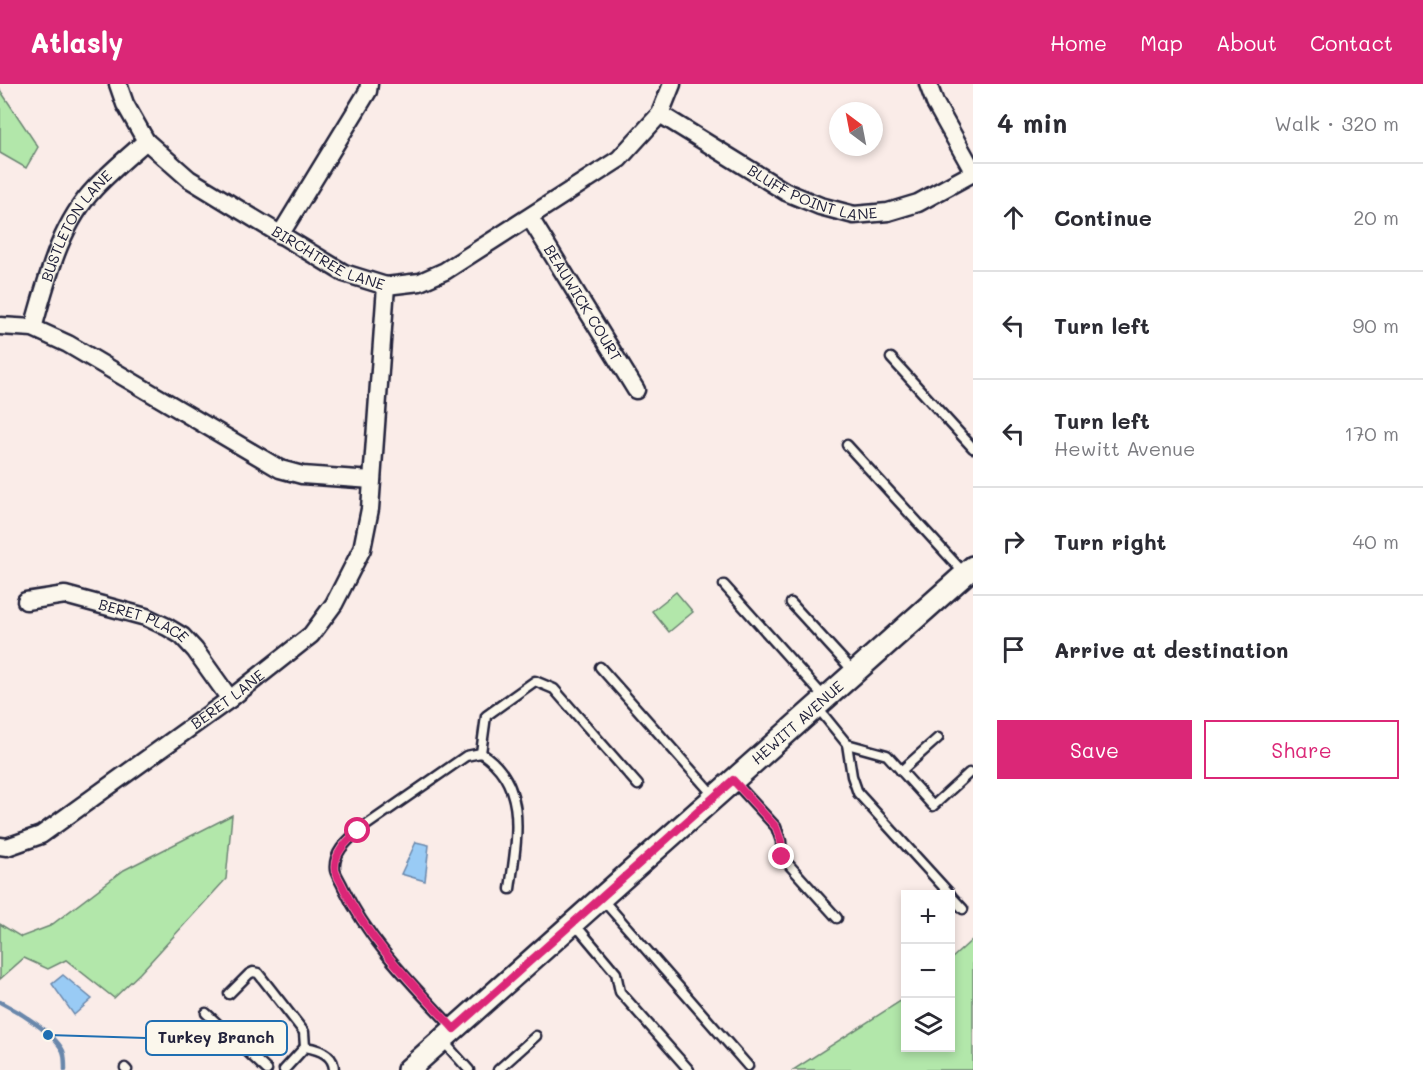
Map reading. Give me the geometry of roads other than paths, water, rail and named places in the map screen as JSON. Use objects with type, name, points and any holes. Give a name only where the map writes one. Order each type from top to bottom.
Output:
[{"type":"street","name":"BIRCHTREE LANE","points":[[118,84],[125,104],[147,141],[189,179],[344,273],[386,286],[420,282],[445,271],[619,159],[660,114],[672,84]]},
{"type":"street","points":[[280,235],[368,92],[369,84]]},
{"type":"street","points":[[928,84],[935,103],[973,172]]},
{"type":"street","name":"BLUFF POINT LANE","points":[[660,114],[786,192],[820,206],[854,215],[888,212],[918,202],[973,172]]},
{"type":"street","name":"BUSTLETON LANE","points":[[33,328],[54,255],[73,218],[93,189],[147,141]]},
{"type":"street","name":"BEAUWICK COURT","points":[[530,218],[636,390]]},
{"type":"street","name":"BERET LANE","points":[[0,846],[7,847],[41,835],[230,699],[311,635],[334,604],[362,549],[370,509],[386,286]]},
{"type":"street","points":[[0,326],[33,328],[68,344],[280,469],[302,475],[372,480]]},
{"type":"street","name":"HEWITT AVENUE","points":[[408,1070],[969,570]]},
{"type":"street","name":"BERET PLACE","points":[[26,601],[65,595],[146,617],[182,636],[195,650],[230,699]]},
{"type":"lane","points":[[891,358],[973,448]]},
{"type":"lane","points":[[847,445],[969,570]]},
{"type":"lane","points":[[724,585],[821,702],[847,744],[852,776],[858,793],[945,890]]},
{"type":"lane","points":[[791,603],[854,672]]},
{"type":"lane","points":[[600,667],[715,797]]},
{"type":"lane","points":[[482,753],[486,716],[535,681],[554,689],[638,784]]},
{"type":"lane","points":[[901,771],[938,738]]},
{"type":"lane","points":[[847,744],[887,755],[933,806],[969,773]]},
{"type":"lane","points":[[469,1070],[448,1035],[377,942],[350,900],[335,870],[337,858],[343,844],[358,831],[466,756],[482,753],[492,760],[509,786],[517,808],[516,843],[510,889]]},
{"type":"lane","points":[[733,780],[776,827],[781,841],[782,857],[837,918]]},
{"type":"lane","points":[[601,898],[748,1066]]},
{"type":"lane","points":[[955,900],[963,909]]},
{"type":"lane","points":[[574,923],[616,973],[620,992],[689,1070]]},
{"type":"lane","points":[[229,994],[249,974],[258,973],[304,1032],[305,1047],[284,1070]]},
{"type":"lane","points":[[206,1013],[267,1070]]},
{"type":"lane","points":[[498,1070],[536,1036]]},
{"type":"lane","points":[[305,1047],[327,1055],[334,1064],[334,1070]]},
{"type":"water","points":[[416,842],[429,845],[425,881],[401,874]]},
{"type":"water","points":[[63,975],[92,999],[74,1015],[52,984]]},
{"type":"waterway","points":[[0,1002],[52,1037],[63,1051],[65,1070]]},
{"type":"place","name":"Turkey Branch","points":[[48,1035]]}]
